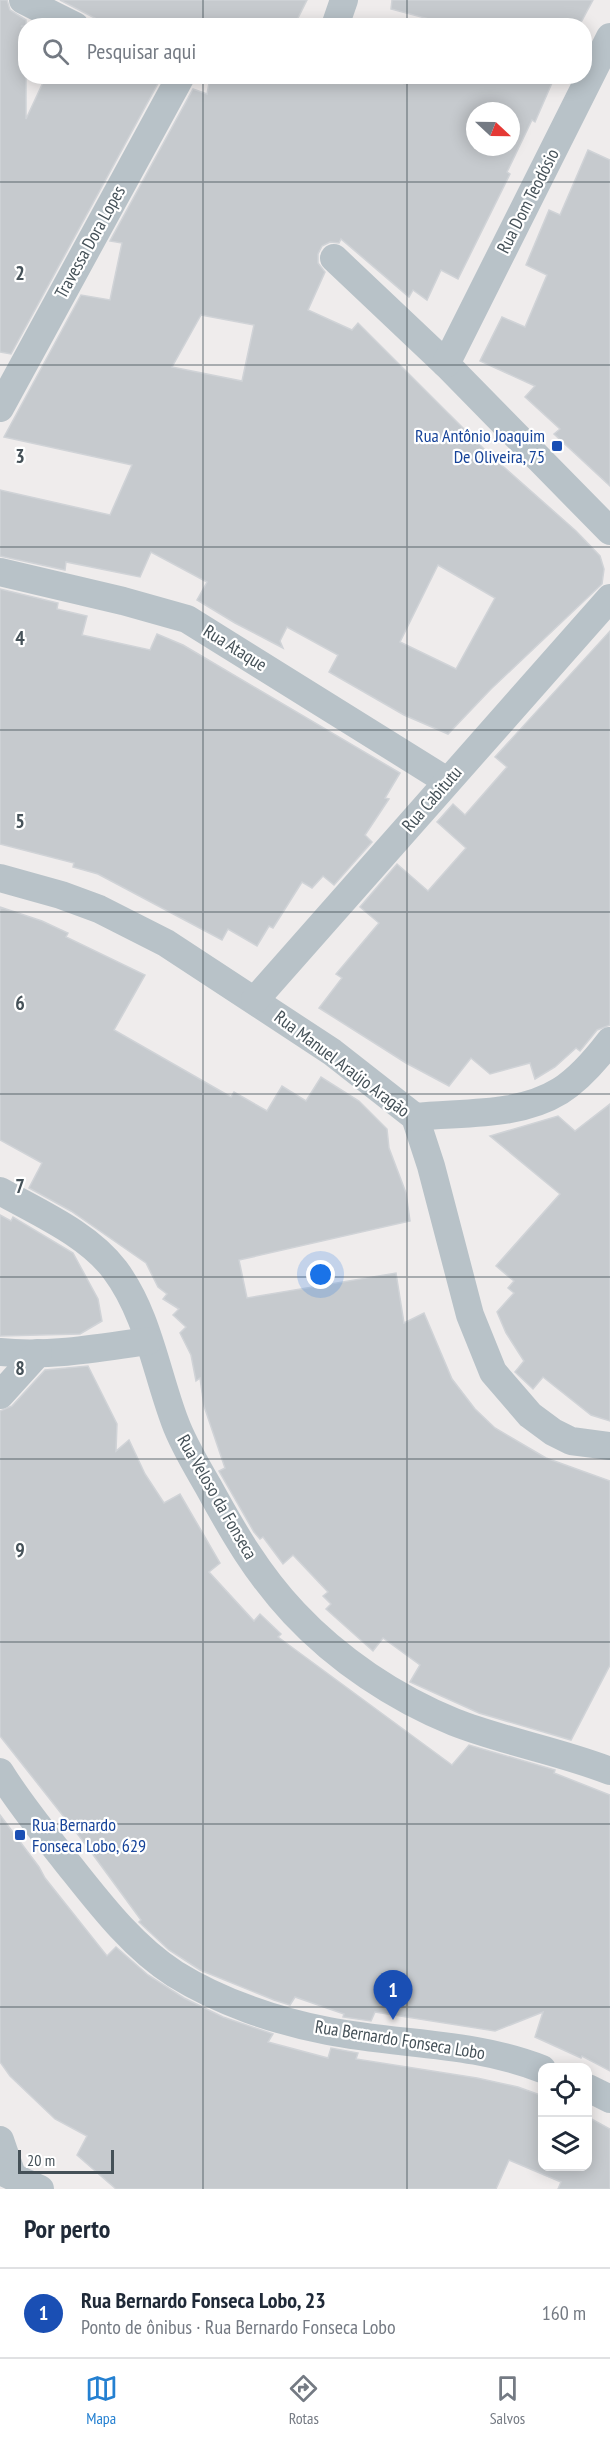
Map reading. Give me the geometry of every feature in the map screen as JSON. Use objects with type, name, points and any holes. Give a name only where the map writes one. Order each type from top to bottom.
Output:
[{"type":"street","points":[[23,0],[59,18]]},
{"type":"street","points":[[338,18],[344,0]]},
{"type":"street","name":"Rua Dom Teodósio","points":[[446,364],[598,88],[610,37]]},
{"type":"street","name":"Travessa Dora Lopes","points":[[0,408],[177,84]]},
{"type":"street","points":[[334,258],[446,364],[610,531]]},
{"type":"street","name":"Rua Ataque","points":[[0,572],[123,601],[187,619],[447,781]]},
{"type":"street","name":"Rua Cabitutu","points":[[255,1000],[610,598]]},
{"type":"street","name":"Rua Manuel Araújo Aragão","points":[[0,878],[99,909],[166,944],[332,1052],[415,1118],[431,1166],[470,1315],[494,1372],[530,1415],[553,1432],[571,1441],[610,1446]]},
{"type":"street","points":[[415,1118],[497,1112],[532,1104],[561,1090],[610,1041]]},
{"type":"street","name":"Rua Veloso da Fonseca","points":[[0,1191],[80,1238],[115,1270],[130,1295],[175,1423],[192,1458],[236,1537],[268,1584],[295,1615],[375,1682],[433,1712],[482,1731],[610,1771]]},
{"type":"street","points":[[0,1352],[38,1353],[148,1341]]},
{"type":"street","points":[[0,1395],[38,1353]]},
{"type":"street","name":"Rua Bernardo Fonseca Lobo","points":[[0,1772],[15,1797],[99,1902],[132,1938],[174,1973],[222,1999],[319,2029],[484,2052],[538,2068]]},
{"type":"street","points":[[592,2090],[610,2099]]},
{"type":"street","points":[[0,2140],[6,2173],[40,2189]]},
{"type":"building","points":[[0,0],[7,0],[10,10],[23,18],[18,18],[18,84],[26,84],[26,119],[42,84],[158,84],[11,354],[0,352]]},
{"type":"building","points":[[60,0],[307,0],[298,18],[95,18]]},
{"type":"building","points":[[392,0],[593,0],[583,18],[425,18],[391,9]]},
{"type":"building","points":[[209,84],[552,84],[535,122],[532,120],[520,145],[520,102],[466,102],[466,156],[515,156],[507,172],[510,174],[458,279],[441,270],[427,300],[413,290],[409,297],[341,239],[339,243],[330,242],[322,246],[318,254],[318,263],[325,272],[308,310],[352,330],[358,323],[489,454],[576,531],[600,556],[604,569],[602,584],[491,689],[448,734],[404,715],[329,672],[338,655],[287,627],[280,641],[283,648],[197,600],[207,582],[151,552],[140,577],[66,562],[65,570],[0,556],[0,490],[110,515],[132,465],[4,437],[81,295],[110,300],[122,243],[110,241],[193,89],[207,94]],"holes":[[[201,315],[254,325],[242,381],[172,367]],[[438,565],[495,598],[456,669],[400,642]]]},
{"type":"building","points":[[588,150],[610,160],[610,486],[554,434],[560,429],[525,397],[535,386],[480,361],[502,317],[525,327],[547,275],[526,265],[549,210],[560,215]]},
{"type":"building","points":[[0,589],[58,603],[57,609],[87,616],[82,635],[150,650],[157,634],[183,645],[400,773],[385,798],[389,799],[365,835],[372,842],[334,885],[323,876],[312,888],[302,882],[273,928],[269,926],[257,946],[228,929],[222,940],[98,874],[73,867],[74,863],[0,844]]},
{"type":"building","points":[[610,631],[610,1025],[597,1030],[580,1051],[576,1048],[555,1067],[535,1079],[530,1063],[490,1074],[471,1058],[449,1086],[406,1063],[319,1008],[342,978],[336,974],[379,923],[360,907],[397,864],[428,891],[466,848],[437,822],[453,804],[465,815],[507,767],[495,757]]},
{"type":"building","points":[[0,907],[42,921],[68,933],[66,937],[145,975],[114,1030],[231,1097],[234,1092],[267,1111],[282,1086],[306,1101],[321,1077],[359,1101],[387,1129],[389,1148],[406,1193],[410,1221],[239,1260],[247,1298],[396,1273],[404,1323],[424,1313],[452,1379],[475,1409],[495,1428],[546,1458],[610,1481],[610,1665],[571,1740],[479,1713],[410,1682],[420,1665],[383,1638],[373,1651],[326,1609],[331,1604],[323,1596],[328,1592],[293,1555],[283,1564],[263,1537],[260,1539],[254,1532],[219,1471],[225,1468],[204,1406],[200,1378],[196,1381],[191,1355],[180,1333],[186,1327],[173,1315],[179,1309],[163,1299],[167,1294],[158,1287],[146,1263],[71,1211],[29,1188],[42,1163],[0,1140]]},
{"type":"building","points":[[610,1104],[610,1421],[591,1415],[543,1377],[533,1389],[515,1372],[524,1361],[506,1333],[497,1312],[514,1293],[508,1288],[514,1281],[496,1266],[560,1194],[490,1136],[558,1116],[575,1131]]},
{"type":"building","points":[[0,1215],[11,1221],[13,1217],[73,1253],[98,1299],[102,1321],[80,1334],[0,1336]]},
{"type":"building","points":[[88,1366],[117,1424],[116,1451],[129,1440],[145,1474],[164,1503],[180,1494],[220,1563],[209,1572],[254,1621],[260,1614],[281,1634],[278,1637],[452,1765],[469,1745],[555,1770],[554,1773],[610,1795],[610,2071],[582,2056],[581,2058],[535,2037],[543,2012],[495,2031],[375,2012],[371,2021],[343,2017],[344,2014],[295,1997],[290,2005],[200,1970],[169,1950],[139,1922],[141,1920],[83,1841],[0,1736],[0,1411],[12,1406],[45,1370]]},
{"type":"building","points":[[0,1815],[45,1878],[107,1956],[116,1947],[148,1975],[184,1998],[223,2017],[273,2034],[268,2042],[328,2058],[331,2048],[358,2053],[356,2059],[477,2078],[518,2087],[538,2094],[538,2171],[592,2171],[592,2119],[610,2129],[610,2189],[558,2189],[561,2182],[509,2160],[496,2189],[116,2189],[77,2155],[87,2136],[55,2119],[10,2076],[0,2062]]},
{"type":"place","name":"Rua Antônio Joaquim De Oliveira, 75","points":[[557,446]]},
{"type":"place","name":"Rua Bernardo Fonseca Lobo, 629","points":[[20,1835]]},
{"type":"place","name":"Rua Bernardo Fonseca Lobo, 23","points":[[393,2020]]}]
